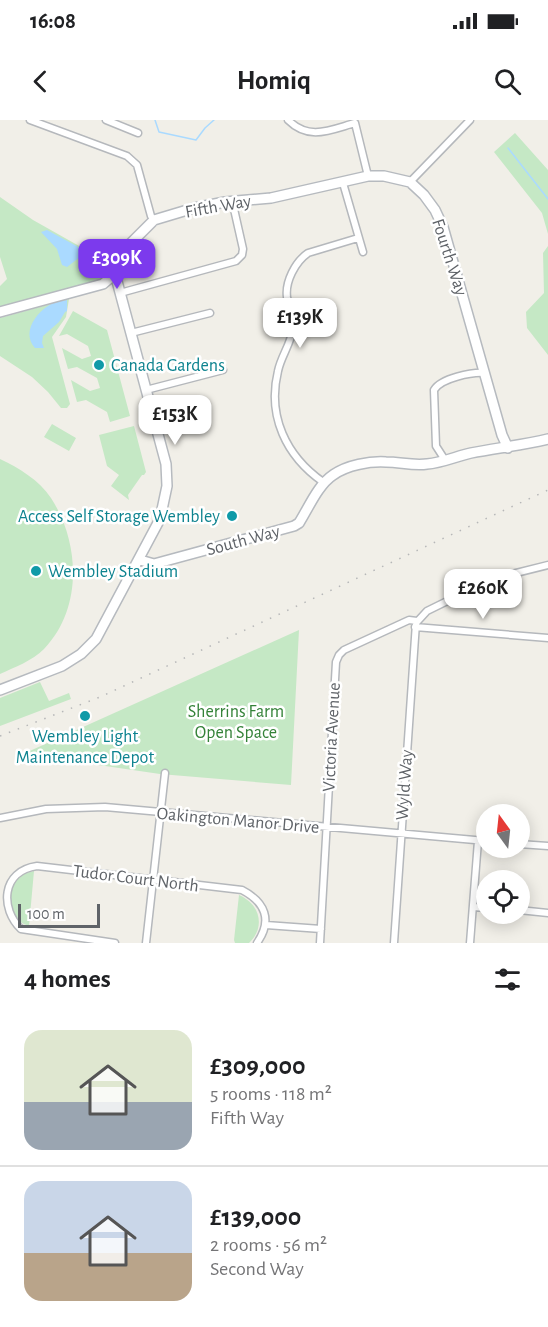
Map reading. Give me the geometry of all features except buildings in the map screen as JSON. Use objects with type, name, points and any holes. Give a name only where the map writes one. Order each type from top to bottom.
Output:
[{"type":"main road","name":"Fifth Way","points":[[99,286],[114,270],[126,248],[154,220],[194,208],[225,202],[271,198],[368,176]]},
{"type":"main road","points":[[368,176],[384,176],[410,182]]},
{"type":"main road","name":"Fourth Way","points":[[410,182],[424,195],[435,210],[443,227],[506,448]]},
{"type":"main road","points":[[0,690],[62,666],[90,646],[103,630],[160,519],[167,486],[166,464],[114,270]]},
{"type":"main road","points":[[0,312],[111,284],[120,292]]},
{"type":"main road","points":[[324,482],[336,473],[373,462],[413,466],[548,439]]},
{"type":"main road","name":"South Way","points":[[140,560],[154,564],[299,523],[324,482]]},
{"type":"street","points":[[30,120],[127,156],[137,165],[154,220]]},
{"type":"street","points":[[106,120],[138,133]]},
{"type":"street","points":[[288,120],[306,132],[321,132],[355,123],[368,176]]},
{"type":"street","points":[[410,182],[470,120]]},
{"type":"street","points":[[343,183],[363,252]]},
{"type":"street","points":[[120,292],[236,261],[242,255],[243,249],[234,209]]},
{"type":"street","points":[[324,482],[297,457],[285,442],[280,431],[275,403],[277,373],[289,345],[294,325],[287,297],[287,285],[303,256],[358,238]]},
{"type":"street","points":[[131,333],[210,313]]},
{"type":"street","points":[[146,390],[223,370]]},
{"type":"street","points":[[445,460],[436,446],[434,390],[440,383],[476,372],[485,374]]},
{"type":"street","points":[[416,624],[430,609],[492,579],[548,565]]},
{"type":"street","name":"Victoria Avenue","points":[[320,943],[337,658],[344,650],[407,621],[416,624]]},
{"type":"street","points":[[416,624],[548,638]]},
{"type":"street","name":"Wyld Way","points":[[394,943],[416,624]]},
{"type":"street","points":[[146,943],[165,773]]},
{"type":"street","name":"Oakington Manor Drive","points":[[0,818],[61,807],[105,807],[476,841]]},
{"type":"street","points":[[530,845],[548,846]]},
{"type":"street","points":[[470,943],[476,858]]},
{"type":"street","name":"Tudor Court North","points":[[2,898],[13,875],[26,868],[37,866],[242,890],[252,895],[261,905],[266,925]]},
{"type":"street","points":[[2,898],[8,914],[21,929],[115,943]]},
{"type":"street","points":[[472,907],[476,907]]},
{"type":"street","points":[[530,911],[548,913]]},
{"type":"street","points":[[257,943],[266,925],[321,929]]},
{"type":"green space","points":[[515,133],[548,170],[548,234],[542,213],[494,152]]},
{"type":"green space","points":[[0,197],[33,220],[81,247],[115,258],[101,280],[0,308],[0,286],[7,279],[0,257]]},
{"type":"green space","points":[[548,246],[548,355],[527,328],[526,312],[544,293],[543,253]]},
{"type":"green space","points":[[69,299],[66,317],[52,337],[70,404],[67,408],[61,408],[32,377],[0,356],[0,318]]},
{"type":"green space","points":[[73,311],[107,330],[130,416],[110,422],[107,412],[86,400],[77,402],[71,380],[90,391],[100,388],[97,378],[77,367],[68,369],[62,348],[82,359],[91,356],[88,346],[67,334],[59,336]]},
{"type":"green space","points":[[52,424],[76,438],[69,451],[44,437]]},
{"type":"green space","points":[[134,426],[146,472],[128,495],[129,500],[111,486],[119,475],[107,466],[99,435]]},
{"type":"green space","name":"Wembley Stadium","points":[[0,459],[28,475],[51,498],[61,515],[68,535],[73,575],[66,615],[57,633],[34,657],[0,674]]},
{"type":"green space","name":"Sherrins Farm Open Space","points":[[299,630],[291,785],[160,774],[23,754]]},
{"type":"green space","points":[[40,682],[49,701],[69,693],[71,699],[0,726],[0,698]]},
{"type":"green space","points":[[34,871],[29,926],[14,915],[7,898],[20,877]]},
{"type":"green space","points":[[239,895],[252,904],[258,916],[258,930],[249,943],[235,943],[234,940]]},
{"type":"water","points":[[47,230],[82,249],[80,257],[67,267],[62,265],[57,249],[41,232]]},
{"type":"water","points":[[67,300],[67,311],[59,322],[43,336],[44,348],[35,348],[31,343],[30,331],[38,314],[50,305]]},
{"type":"waterway","points":[[155,120],[159,132],[196,140],[214,120]]},
{"type":"waterway","points":[[508,148],[548,199]]},
{"type":"railway","points":[[0,736],[100,697],[548,490]]},
{"type":"place","name":"Canada Gardens","points":[[99,365]]},
{"type":"place","name":"Access Self Storage Wembley","points":[[232,516]]},
{"type":"place","name":"Wembley Stadium","points":[[36,571]]},
{"type":"place","name":"Wembley Light Maintenance Depot","points":[[85,716]]}]
